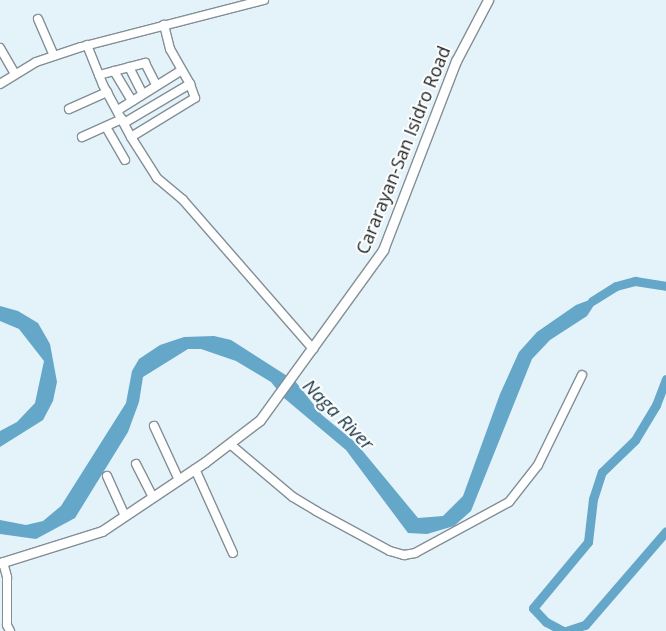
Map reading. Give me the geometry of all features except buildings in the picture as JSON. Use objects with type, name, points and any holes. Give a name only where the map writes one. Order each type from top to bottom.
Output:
[{"type":"main road","name":"Cararayan-San Isidro Road","points":[[1,562],[82,540],[180,480],[256,424],[313,350],[383,250],[456,61],[488,0]]},
{"type":"street","points":[[0,84],[15,74],[54,56],[87,45],[264,0]]},
{"type":"street","points":[[38,19],[54,56]]},
{"type":"street","points":[[131,136],[195,98],[190,84],[170,49],[164,25]]},
{"type":"street","points":[[87,45],[107,92],[157,178],[183,200],[313,350]]},
{"type":"street","points":[[0,48],[15,74]]},
{"type":"street","points":[[99,75],[144,63],[156,85]]},
{"type":"street","points":[[129,67],[143,94]]},
{"type":"street","points":[[118,110],[182,70]]},
{"type":"street","points":[[114,71],[132,101]]},
{"type":"street","points":[[82,137],[123,121],[190,84]]},
{"type":"street","points":[[69,109],[107,92]]},
{"type":"street","points":[[106,127],[125,160]]},
{"type":"street","points":[[230,444],[293,497],[390,552],[404,555],[443,540],[509,502],[538,465],[582,375]]},
{"type":"street","points":[[154,426],[180,480]]},
{"type":"street","points":[[136,464],[153,497]]},
{"type":"street","points":[[195,469],[233,553]]},
{"type":"street","points":[[107,476],[124,516]]},
{"type":"street","points":[[1,562],[7,577],[7,625],[10,631]]},
{"type":"water","points":[[600,296],[587,316],[550,340],[532,359],[471,511],[454,526],[427,534],[408,533],[346,450],[284,398],[271,382],[236,361],[201,349],[188,349],[143,377],[139,402],[128,432],[75,518],[36,539],[0,534],[0,520],[26,525],[43,521],[61,506],[126,403],[132,371],[139,359],[160,345],[184,337],[214,336],[231,340],[295,381],[322,415],[356,443],[418,518],[443,516],[463,496],[500,394],[519,352],[537,332],[576,305]]},
{"type":"water","points":[[0,306],[18,311],[38,323],[50,344],[57,382],[53,401],[43,420],[0,447],[0,431],[17,422],[35,403],[44,361],[19,329],[0,321]]},
{"type":"waterway","name":"Naga River","points":[[592,301],[616,286],[635,281],[666,286]]},
{"type":"waterway","name":"Naga River","points":[[563,631],[546,622],[533,608],[588,542],[593,499],[602,472],[635,440],[656,405],[666,379]]},
{"type":"waterway","name":"Naga River","points":[[566,631],[585,625],[666,531]]}]
